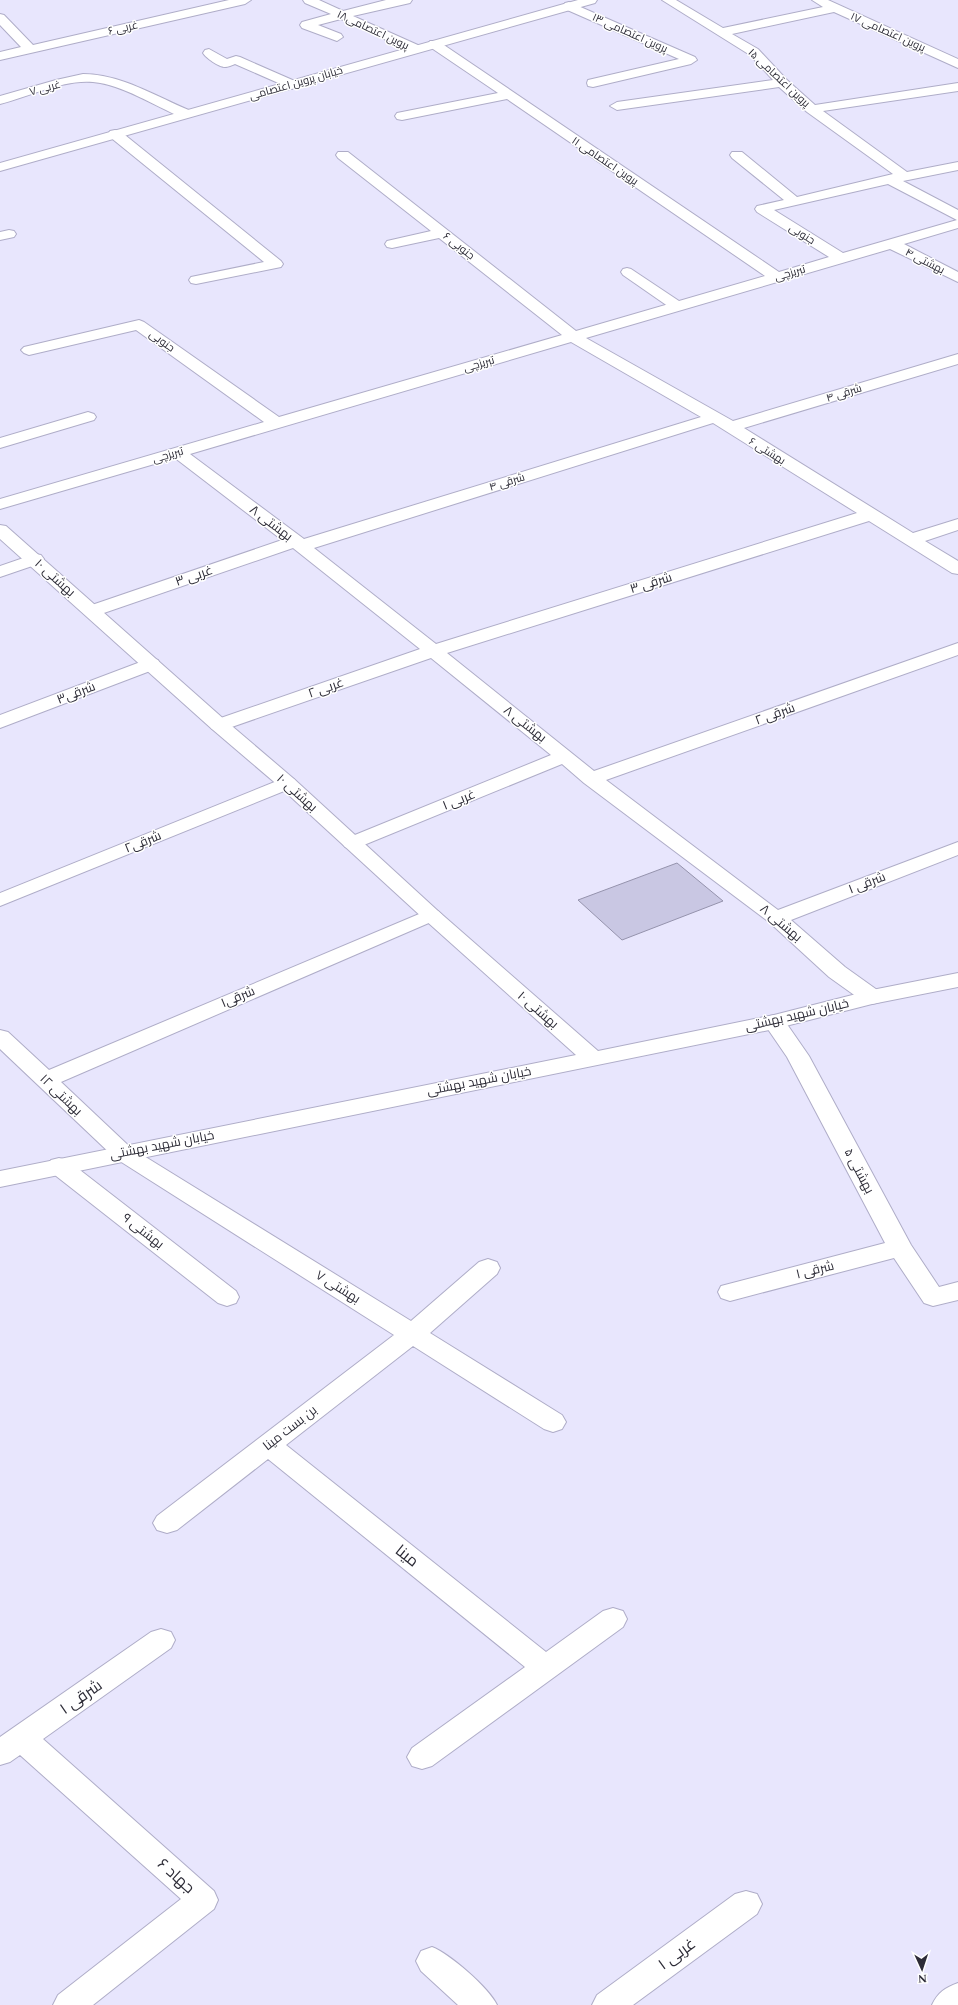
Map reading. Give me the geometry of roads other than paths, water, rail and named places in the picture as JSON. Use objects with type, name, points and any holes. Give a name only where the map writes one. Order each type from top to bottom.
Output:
[{"type":"street","name":"غربی ۶","points":[[0,56],[245,0]]},
{"type":"street","name":"پروین اعتصامی۱۸","points":[[309,0],[416,50]]},
{"type":"street","points":[[337,37],[306,25],[378,4],[406,0]]},
{"type":"street","name":"خیابان پروین اعتصامی","points":[[0,167],[591,0]]},
{"type":"street","name":"پروین اعتصامی ۱۵","points":[[668,0],[754,52],[782,83],[812,109],[904,176]]},
{"type":"street","name":"پروین اعتصامی ۱۷","points":[[818,0],[958,64]]},
{"type":"street","name":"پروین اعتصامی ۱۳","points":[[569,6],[691,60],[593,83]]},
{"type":"street","points":[[723,32],[835,8]]},
{"type":"street","points":[[0,18],[30,49]]},
{"type":"street","name":"پروین اعتصامی ۱۱","points":[[434,44],[777,277]]},
{"type":"street","points":[[209,53],[225,63],[236,60],[292,85]]},
{"type":"street","name":"غربی ۷","points":[[0,100],[76,80],[91,78],[111,82],[186,114]]},
{"type":"street","points":[[617,106],[782,83]]},
{"type":"street","points":[[812,109],[958,87]]},
{"type":"street","points":[[402,116],[508,95]]},
{"type":"street","points":[[115,134],[276,264],[196,280]]},
{"type":"street","name":"جنوبی ۶","points":[[343,154],[574,336]]},
{"type":"street","points":[[737,154],[794,201],[904,176],[958,166]]},
{"type":"street","points":[[890,179],[958,216]]},
{"type":"street","name":"جنوبی","points":[[794,201],[762,209],[841,258]]},
{"type":"street","name":"تبریزچی","points":[[0,504],[958,224]]},
{"type":"street","points":[[392,244],[442,233]]},
{"type":"street","name":"بهشتی ۴","points":[[892,244],[958,278]]},
{"type":"street","name":"جنوبی","points":[[29,350],[139,325],[277,423]]},
{"type":"street","name":"بهشتی ۶","points":[[574,336],[730,427],[958,569]]},
{"type":"street","name":"شرقی ۴","points":[[730,427],[958,358]]},
{"type":"street","points":[[0,443],[88,417]]},
{"type":"street","name":"شرقی ۴","points":[[298,543],[714,418]]},
{"type":"street","name":"بهشتی ۸","points":[[178,452],[298,543],[565,756],[591,779],[776,918],[837,972],[872,997]]},
{"type":"street","name":"شرقی ۳","points":[[433,651],[870,515]]},
{"type":"street","points":[[912,540],[958,524]]},
{"type":"street","name":"بهشتی ۱۰","points":[[0,530],[35,559],[219,725],[287,783],[431,915],[594,1058]]},
{"type":"street","name":"غربی ۳","points":[[92,611],[298,543]]},
{"type":"street","points":[[0,572],[35,559]]},
{"type":"street","name":"شرقی ۲","points":[[591,779],[958,649]]},
{"type":"street","name":"غربی ۲","points":[[219,725],[433,651]]},
{"type":"street","name":"شرقی۳","points":[[0,722],[151,664]]},
{"type":"street","name":"غربی ۱","points":[[352,843],[565,756]]},
{"type":"street","name":"شرقی۲","points":[[0,900],[287,783]]},
{"type":"street","name":"شرقی ۱","points":[[776,918],[958,848]]},
{"type":"street","name":"شرقی۱","points":[[46,1080],[431,915]]},
{"type":"street","name":"خیابان شهید بهشتی","points":[[0,1179],[774,1022],[872,997],[958,980]]},
{"type":"street","name":"بهشتی ۵","points":[[774,1022],[798,1056],[900,1248],[933,1297],[958,1291]]},
{"type":"street","name":"بهشتی ۱۲","points":[[0,1036],[123,1153]]},
{"type":"street","name":"بهشتی ۷","points":[[123,1153],[553,1422]]},
{"type":"street","name":"بهشتی ۹","points":[[59,1166],[227,1297]]},
{"type":"street","name":"۱ شرقی","points":[[730,1292],[900,1248]]},
{"type":"street","name":"بن بست مینا","points":[[167,1523],[412,1334],[488,1268]]},
{"type":"street","name":"مینا","points":[[268,1444],[546,1668]]},
{"type":"street","points":[[422,1757],[613,1619]]},
{"type":"street","name":"شرقی ۱","points":[[11,1745],[161,1640]]},
{"type":"street","name":"جهاد ۶","points":[[11,1745],[203,1900],[70,2005]]},
{"type":"street","name":"۱ غربی","points":[[608,2005],[746,1904]]},
{"type":"street","points":[[432,1961],[481,2005]]},
{"type":"street","points":[[948,2005],[958,1997]]},
{"type":"lane","points":[[627,272],[677,306]]}]
